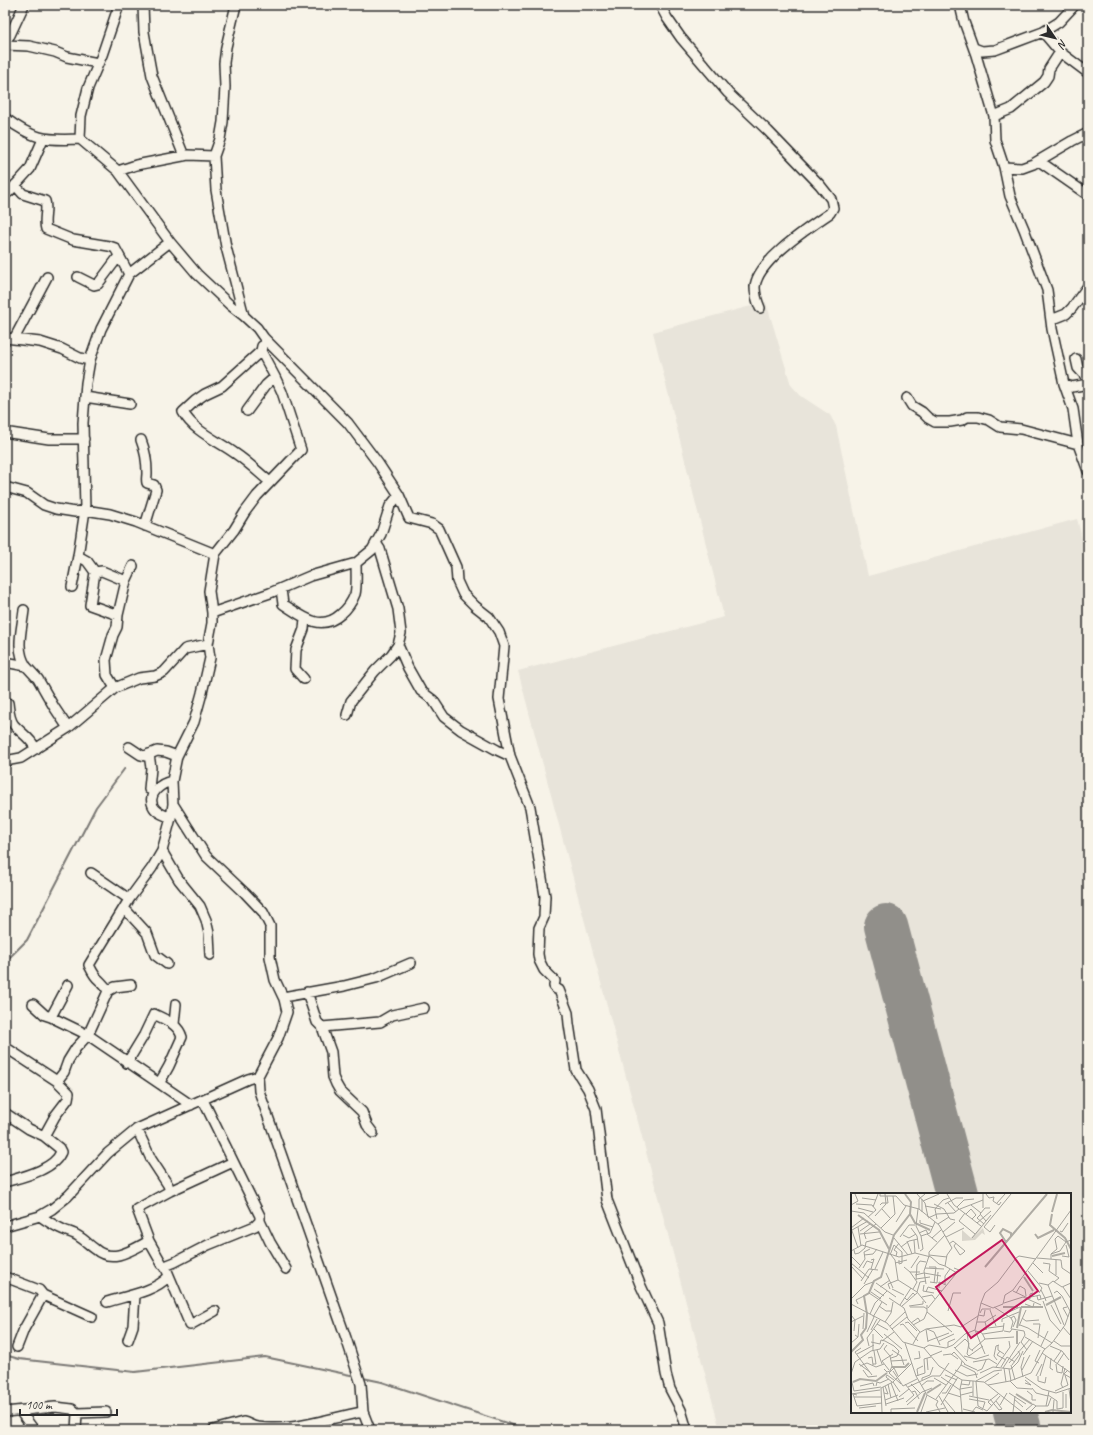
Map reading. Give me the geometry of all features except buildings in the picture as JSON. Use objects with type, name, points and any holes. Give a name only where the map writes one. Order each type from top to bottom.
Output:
[{"type":"street","points":[[5,41],[12,31],[24,5]]},
{"type":"street","points":[[80,139],[81,116],[88,88],[119,5]]},
{"type":"street","points":[[142,5],[144,32],[152,76],[184,156]]},
{"type":"street","points":[[236,5],[226,46],[224,63],[225,88],[223,122],[214,156],[216,190],[226,248],[244,316]]},
{"type":"street","points":[[660,5],[681,38],[728,93],[768,131],[820,185],[833,204],[833,208],[830,213],[780,250],[765,266],[755,286],[755,297],[760,308]]},
{"type":"street","points":[[960,5],[994,116],[995,140],[1004,167],[1010,196],[1047,290],[1051,320],[1064,384],[1073,409],[1088,471]]},
{"type":"street","points":[[974,48],[982,51],[995,50],[1043,32],[1059,22],[1075,5]]},
{"type":"street","points":[[1043,32],[1060,52],[1088,73]]},
{"type":"street","points":[[5,45],[29,46],[55,52],[67,57],[98,63]]},
{"type":"street","points":[[994,116],[1011,109],[1044,82],[1048,76],[1049,69],[1060,52]]},
{"type":"street","points":[[5,118],[23,131],[43,138],[60,140],[80,139],[118,171],[170,242],[197,274],[257,328],[264,338],[348,423],[378,463],[399,495],[409,518],[432,524],[439,529],[456,567],[457,581],[463,594],[489,617],[499,632],[504,646],[498,699],[510,756],[530,807],[545,896],[544,917],[539,928],[539,960],[544,970],[555,981],[554,986],[559,990],[568,1013],[576,1070],[588,1089],[596,1109],[607,1200],[640,1284],[658,1323],[662,1342],[662,1358],[670,1389],[681,1410],[687,1430]]},
{"type":"street","points":[[1004,167],[1022,168],[1039,161],[1088,133]]},
{"type":"street","points":[[5,194],[9,192],[30,169],[43,138]]},
{"type":"street","points":[[118,171],[136,165],[184,156],[214,156]]},
{"type":"street","points":[[1039,161],[1088,195]]},
{"type":"street","points":[[15,185],[23,194],[45,200],[46,229],[73,240],[115,248],[129,274]]},
{"type":"street","points":[[72,587],[84,510],[85,397],[90,360],[101,329],[129,274],[170,242]]},
{"type":"street","points":[[78,277],[94,285],[98,284],[119,256]]},
{"type":"street","points":[[47,277],[9,339],[40,342],[62,349],[80,358],[90,360]]},
{"type":"street","points":[[1051,320],[1066,314],[1088,286]]},
{"type":"street","points":[[264,338],[261,351],[222,386],[205,394],[183,412],[187,419],[197,428],[238,455],[270,482]]},
{"type":"street","points":[[108,991],[105,984],[98,980],[93,974],[89,965],[129,900],[152,868],[162,851],[171,818],[173,804],[172,781],[177,756],[194,722],[210,658],[208,644],[212,622],[212,612],[209,591],[215,554],[234,530],[245,512],[270,482],[301,450],[275,377],[261,351]]},
{"type":"street","points":[[1076,359],[1078,368],[1088,380]]},
{"type":"street","points":[[247,410],[266,385],[275,377]]},
{"type":"street","points":[[1064,384],[1072,387],[1088,384]]},
{"type":"street","points":[[85,397],[130,404]]},
{"type":"street","points":[[907,398],[912,406],[935,422],[950,422],[962,420],[967,417],[978,417],[989,420],[1000,427],[1021,429],[1082,448]]},
{"type":"street","points":[[10,433],[49,439],[84,439]]},
{"type":"street","points":[[141,440],[146,451],[146,480],[147,483],[154,485],[156,490],[145,526]]},
{"type":"street","points":[[5,487],[27,493],[44,505],[56,509],[75,512],[84,510],[110,514],[145,526],[215,554]]},
{"type":"street","points":[[212,612],[281,590],[310,576],[356,563],[372,550],[381,534],[390,506],[399,495]]},
{"type":"street","points":[[347,715],[351,701],[375,671],[391,655],[398,645],[401,633],[398,609],[380,549],[376,543]]},
{"type":"street","points":[[78,556],[87,561],[95,572],[90,604],[118,616]]},
{"type":"street","points":[[281,590],[283,604],[305,618],[319,623],[328,623],[348,607],[355,594],[356,563]]},
{"type":"street","points":[[115,688],[107,675],[106,660],[112,635],[117,627],[126,581],[133,566]]},
{"type":"street","points":[[95,572],[102,571],[126,581]]},
{"type":"street","points":[[24,610],[20,652],[22,659],[26,666],[38,679],[68,728]]},
{"type":"street","points":[[304,679],[295,669],[296,650],[304,629],[305,618]]},
{"type":"street","points":[[5,761],[21,758],[68,728],[115,688],[139,678],[155,676],[164,672],[186,649],[208,644]]},
{"type":"street","points":[[398,645],[408,668],[422,691],[433,700],[444,717],[461,730],[510,756]]},
{"type":"street","points":[[5,662],[26,666]]},
{"type":"street","points":[[5,702],[8,703],[9,713],[13,724],[32,741],[36,749]]},
{"type":"street","points":[[129,747],[145,756],[156,751],[166,752],[177,756]]},
{"type":"street","points":[[149,754],[151,768],[149,789],[155,791]]},
{"type":"street","points":[[171,818],[158,812],[152,806],[152,799],[155,791],[160,786],[166,782],[172,781]]},
{"type":"street","points":[[173,804],[206,856],[263,912],[270,926],[270,957],[275,980],[283,996],[287,1012],[278,1038],[258,1076],[259,1091],[346,1338],[361,1384],[364,1412],[370,1430]]},
{"type":"street","points":[[162,851],[179,880],[200,906],[206,920],[209,933],[210,955]]},
{"type":"street","points":[[91,873],[129,900]]},
{"type":"street","points":[[124,908],[147,933],[155,955],[167,964]]},
{"type":"street","points":[[283,996],[344,986],[376,978],[411,963]]},
{"type":"street","points":[[51,1017],[68,985]]},
{"type":"street","points":[[56,1081],[64,1072],[76,1048],[88,1035],[108,991],[115,987],[131,985]]},
{"type":"street","points":[[307,992],[317,1022],[322,1028],[331,1052],[333,1077],[336,1084],[340,1091],[362,1112],[367,1125],[373,1133]]},
{"type":"street","points":[[33,1004],[45,1015],[88,1035],[191,1105]]},
{"type":"street","points":[[174,1024],[176,1004]]},
{"type":"street","points":[[322,1028],[380,1022],[392,1015],[424,1008]]},
{"type":"street","points":[[128,1063],[154,1014],[174,1024],[180,1031],[182,1037],[160,1084]]},
{"type":"street","points":[[5,1047],[56,1081],[69,1093],[68,1099],[55,1116],[44,1136]]},
{"type":"street","points":[[5,1226],[40,1216],[52,1209],[68,1196],[108,1153],[137,1129],[203,1100],[248,1078],[258,1076]]},
{"type":"street","points":[[203,1100],[258,1212],[260,1221],[270,1242],[286,1269]]},
{"type":"street","points":[[5,1113],[29,1129],[44,1136],[59,1148],[61,1152],[56,1161],[28,1175],[5,1182]]},
{"type":"street","points":[[137,1129],[151,1159],[168,1185],[170,1191]]},
{"type":"street","points":[[215,1311],[190,1325],[165,1266],[162,1264],[149,1241],[137,1209],[170,1191],[233,1162]]},
{"type":"street","points":[[40,1216],[52,1224],[77,1235],[88,1242],[96,1250],[107,1256],[125,1253],[149,1241]]},
{"type":"street","points":[[165,1266],[208,1245],[255,1226],[260,1221]]},
{"type":"street","points":[[5,1276],[39,1290],[44,1295],[92,1317]]},
{"type":"street","points":[[107,1302],[135,1295],[164,1282],[168,1276]]},
{"type":"street","points":[[17,1347],[24,1329],[44,1295]]},
{"type":"street","points":[[128,1340],[133,1326],[135,1295]]},
{"type":"street","points":[[5,1412],[55,1407],[72,1409],[77,1413],[106,1412]]},
{"type":"street","points":[[20,1411],[34,1430]]},
{"type":"street","points":[[213,1430],[243,1422],[255,1427],[289,1429],[339,1416],[364,1412]]},
{"type":"street","points":[[76,1430],[77,1413]]},
{"type":"shaded area","points":[[766,302],[791,385],[801,396],[830,415],[836,426],[868,576],[1077,519],[1088,561],[1088,1430],[720,1430],[518,671],[724,617],[653,332]]},
{"type":"waterway","points":[[5,962],[27,940],[96,807],[125,768]]},
{"type":"waterway","points":[[5,1355],[19,1359],[135,1372],[265,1357],[355,1376]]},
{"type":"waterway","points":[[363,1378],[382,1382],[528,1430]]},
{"type":"runway","points":[[886,926],[957,1193]]},
{"type":"runway","points":[[1015,1413],[1020,1430]]}]
